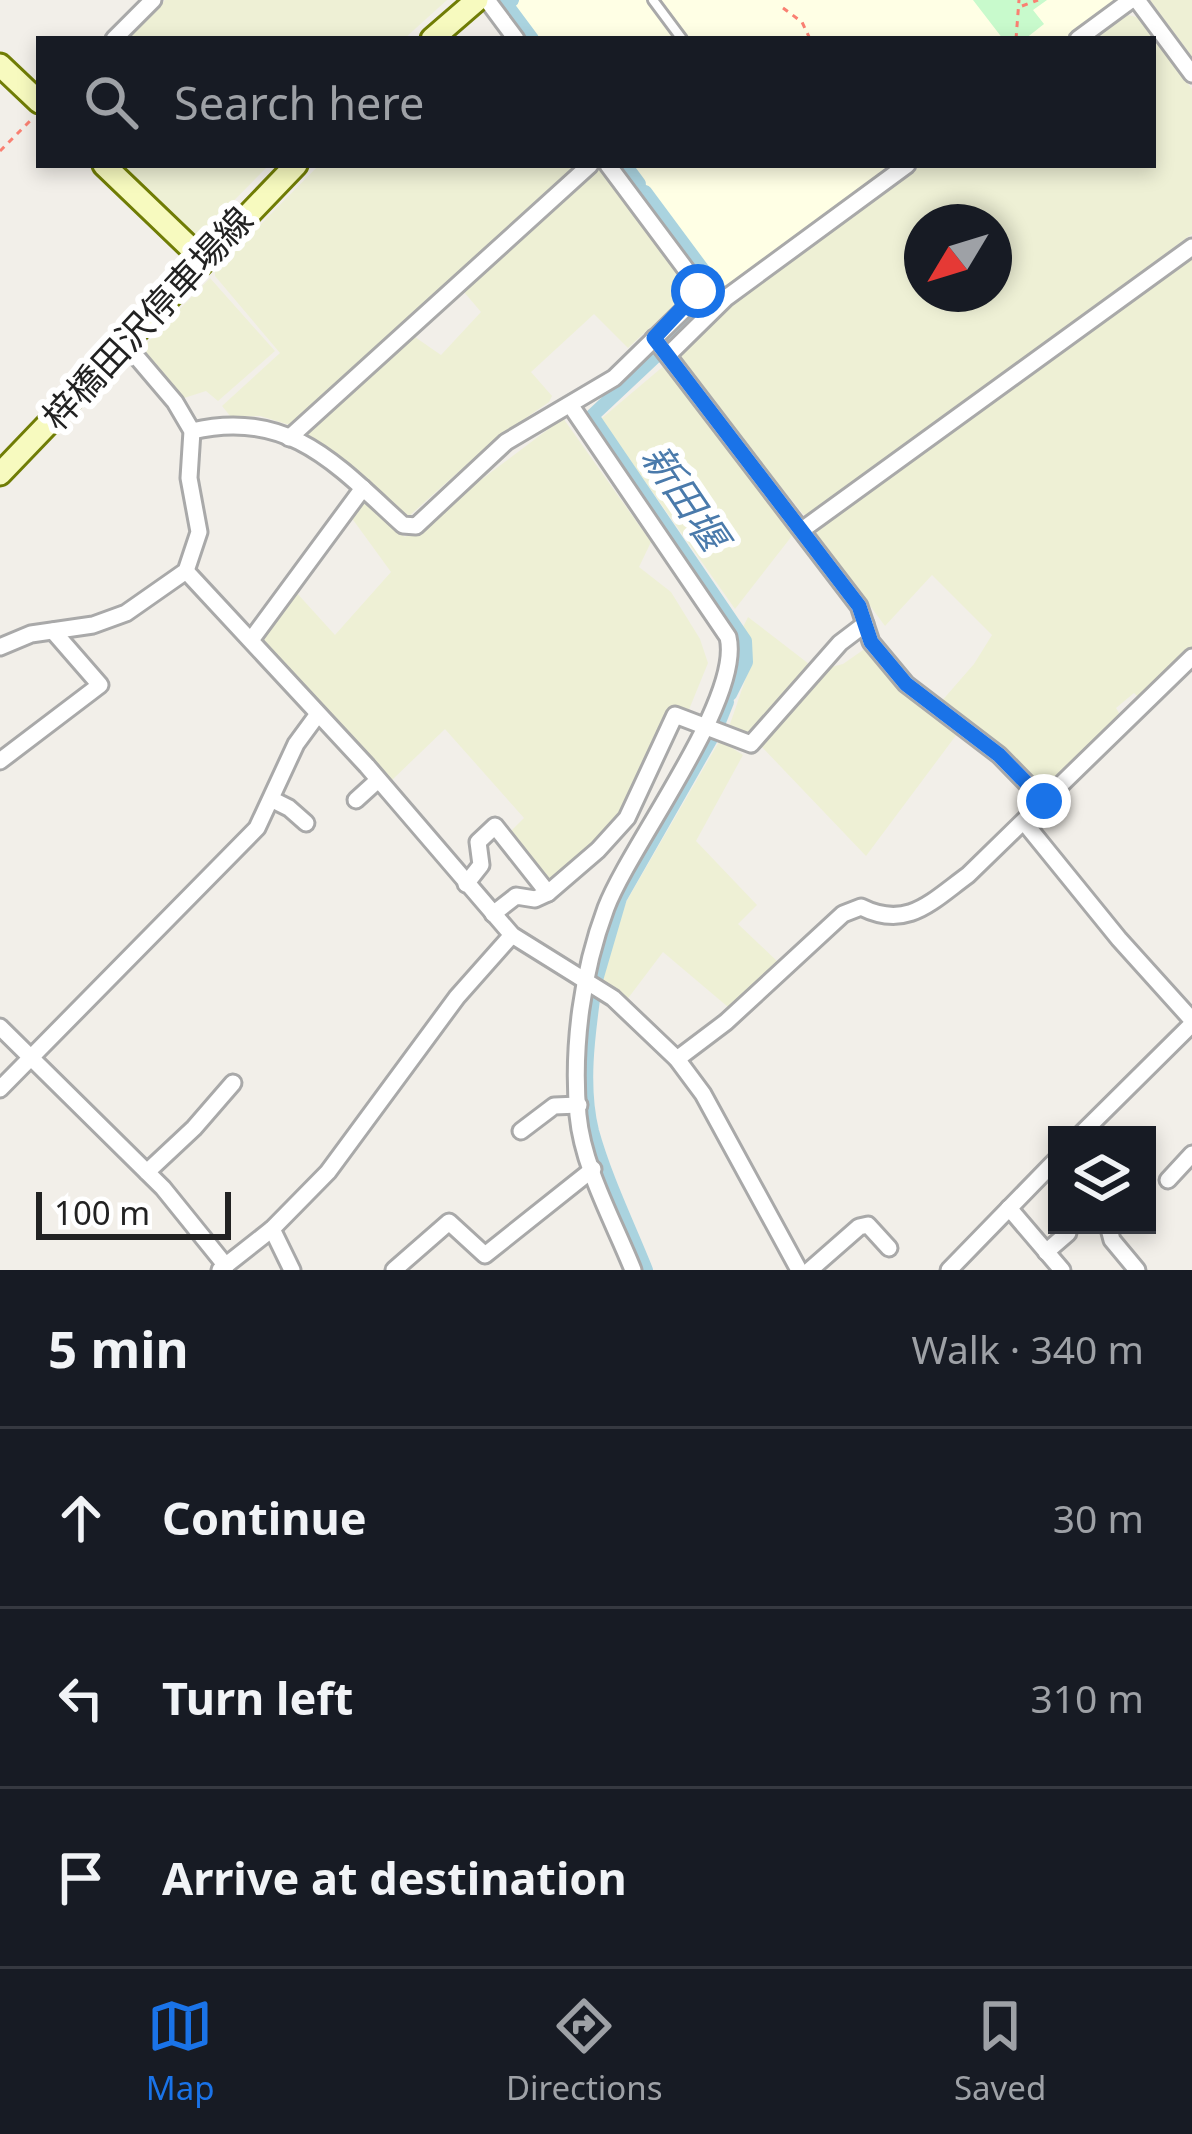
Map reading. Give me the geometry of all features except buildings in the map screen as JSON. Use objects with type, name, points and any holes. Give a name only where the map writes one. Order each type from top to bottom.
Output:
[{"type":"main road","points":[[435,36],[477,0]]},
{"type":"main road","points":[[0,65],[36,100]]},
{"type":"main road","points":[[107,168],[202,259]]},
{"type":"main road","name":"梓橋田沢停車場線","points":[[0,473],[293,168]]},
{"type":"street","points":[[117,36],[153,0]]},
{"type":"street","points":[[488,0],[514,36]]},
{"type":"street","points":[[1082,36],[1134,0],[1192,74]]},
{"type":"street","points":[[289,438],[587,168]]},
{"type":"street","points":[[192,431],[247,424],[289,438],[326,456],[404,525],[416,526],[506,442],[614,378],[696,298],[696,283],[610,168]]},
{"type":"street","points":[[668,356],[726,298],[903,168]]},
{"type":"street","points":[[802,530],[1192,247]]},
{"type":"street","points":[[654,338],[859,606],[871,642],[906,684],[999,755],[1044,801]]},
{"type":"street","points":[[0,647],[31,634],[93,625],[126,613],[187,572],[199,532],[189,478],[192,431],[176,402],[124,342]]},
{"type":"street","points":[[571,406],[728,637],[731,650],[705,725],[618,883],[585,981],[579,1105],[583,1139],[633,1270]]},
{"type":"street","points":[[251,640],[363,488]]},
{"type":"street","points":[[187,572],[512,935],[613,998],[677,1060],[703,1094],[799,1270]]},
{"type":"street","points":[[493,914],[515,896],[535,899],[548,893],[627,818],[674,716],[751,744],[840,643],[865,624]]},
{"type":"street","points":[[0,760],[100,685],[53,631]]},
{"type":"street","points":[[677,1060],[726,1022],[843,914],[861,907],[880,917],[897,918],[914,912],[968,875],[1192,657]]},
{"type":"street","points":[[0,1089],[248,839],[273,800],[296,744],[318,714]]},
{"type":"street","points":[[356,800],[378,780]]},
{"type":"street","points":[[273,800],[306,823]]},
{"type":"street","points":[[1024,822],[1192,1022],[1089,1126]]},
{"type":"street","points":[[466,884],[481,865],[478,842],[495,826],[548,893]]},
{"type":"street","points":[[0,1027],[147,1172],[223,1268],[272,1229],[352,1144],[382,1096],[457,998],[512,935]]},
{"type":"street","points":[[147,1172],[233,1083]]},
{"type":"street","points":[[521,1131],[554,1106],[579,1105]]},
{"type":"street","points":[[1168,1180],[1192,1154]]},
{"type":"street","points":[[394,1270],[449,1222],[485,1255],[593,1169]]},
{"type":"street","points":[[949,1270],[1048,1169]]},
{"type":"street","points":[[1009,1208],[1062,1270]]},
{"type":"street","points":[[811,1270],[859,1226],[868,1225],[889,1248]]},
{"type":"street","points":[[272,1229],[292,1270]]},
{"type":"street","points":[[1046,1252],[1067,1234]]},
{"type":"street","points":[[1110,1234],[1137,1270]]},
{"type":"lane","points":[[653,0],[680,36]]},
{"type":"path","points":[[1016,36],[1020,3],[1038,0]]},
{"type":"path","points":[[783,8],[802,22],[809,36]]},
{"type":"path","points":[[1020,36],[1024,33]]},
{"type":"path","points":[[0,151],[36,116]]},
{"type":"shaded area","points":[[165,0],[447,0],[407,36],[129,36]]},
{"type":"shaded area","points":[[516,0],[1123,0],[1074,36],[535,36],[515,8]]},
{"type":"shaded area","points":[[1150,0],[1192,0],[1192,57]]},
{"type":"shaded area","points":[[1128,15],[1140,18],[1153,36],[1099,36]]},
{"type":"shaded area","points":[[1156,40],[1192,89],[1192,234],[809,516],[674,355],[738,297],[917,168],[1156,168]]},
{"type":"shaded area","points":[[124,168],[266,168],[198,237]]},
{"type":"shaded area","points":[[316,168],[580,168],[293,426],[260,416],[231,417],[222,406],[280,353],[215,271]]},
{"type":"shaded area","points":[[592,168],[601,168],[692,288],[628,348],[594,314],[531,372],[552,396],[549,402],[494,440],[407,518],[329,450],[301,435],[412,335],[441,355],[481,312],[464,292]]},
{"type":"shaded area","points":[[632,168],[896,168],[725,293]]},
{"type":"shaded area","points":[[1192,255],[1192,647],[1141,700],[1134,693],[1116,708],[1123,720],[1043,791],[940,703],[992,635],[932,575],[885,626],[817,528]]},
{"type":"shaded area","points":[[210,278],[275,351],[218,401],[206,391],[184,398],[142,348]]},
{"type":"shaded area","points":[[666,364],[795,532],[735,609],[601,419]]},
{"type":"shaded area","points":[[563,418],[651,542],[639,567],[671,592],[700,639],[708,663],[688,712],[670,709],[628,804],[593,845],[541,888],[504,838],[524,818],[445,729],[391,781],[261,637],[295,591],[335,635],[391,572],[351,517],[366,502],[405,537]]},
{"type":"shaded area","points":[[748,617],[809,664],[753,738],[729,727],[752,660],[752,645],[743,627]]},
{"type":"shaded area","points":[[866,648],[904,693],[957,734],[866,856],[761,746],[831,667]]},
{"type":"shaded area","points":[[720,740],[743,755],[696,841],[757,905],[738,924],[778,962],[728,1007],[663,952],[626,1001],[600,981],[626,902]]},
{"type":"green space","points":[[973,0],[1047,0],[1033,10],[1044,24],[1029,36],[1001,36]]},
{"type":"waterway","name":"新田堰","points":[[512,0],[506,4],[530,36]]},
{"type":"waterway","name":"新田堰","points":[[627,168],[639,184]]},
{"type":"waterway","name":"新田堰","points":[[645,192],[720,293],[668,344]]},
{"type":"waterway","name":"新田堰","points":[[658,354],[592,416],[745,641],[746,662],[730,694]]},
{"type":"waterway","name":"新田堰","points":[[719,722],[727,702]]},
{"type":"waterway","name":"新田堰","points":[[596,980],[620,898],[713,735]]},
{"type":"waterway","name":"新田堰","points":[[594,992],[587,1062],[592,1131],[646,1270]]},
{"type":"route","points":[[698,291],[654,338],[859,606],[871,642],[906,684],[999,755],[1044,801]]}]
